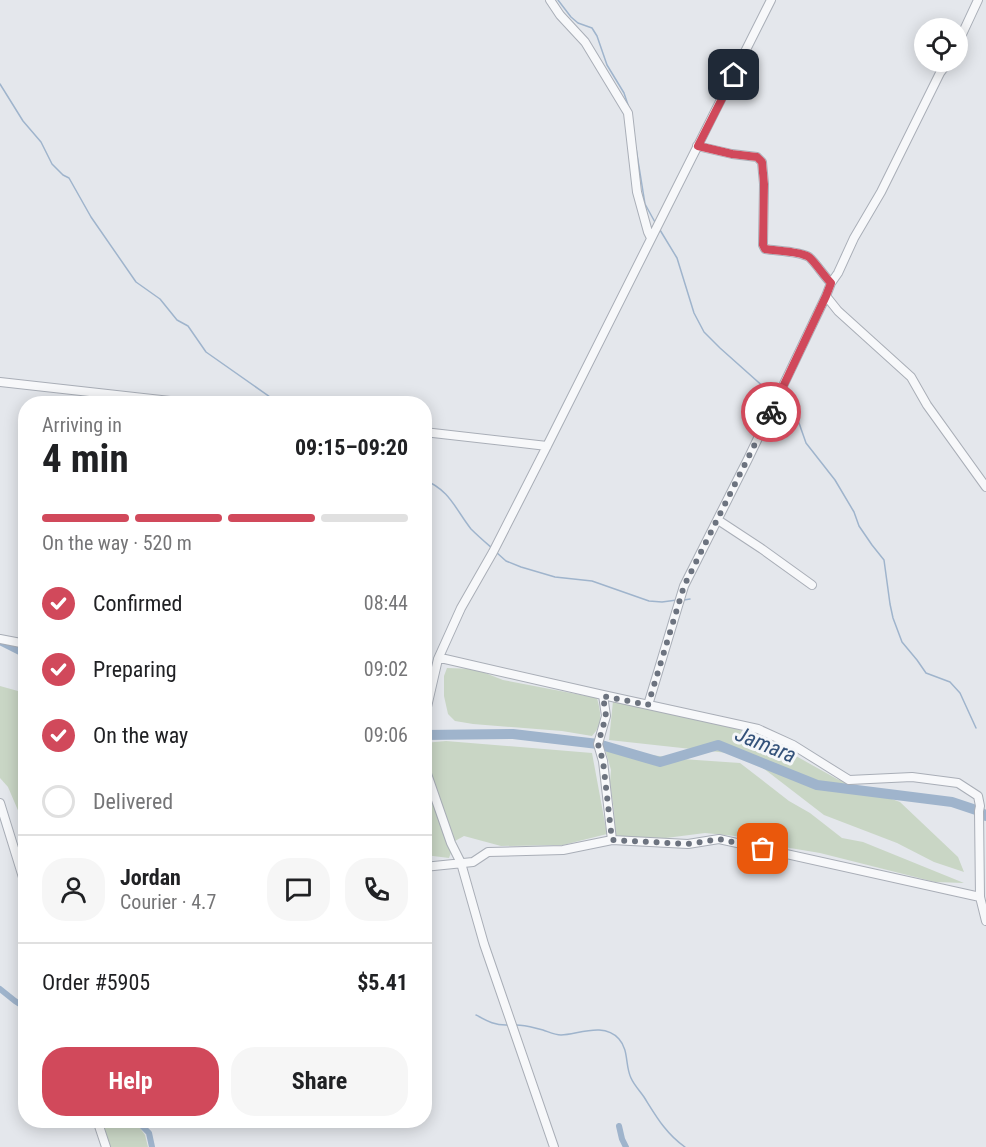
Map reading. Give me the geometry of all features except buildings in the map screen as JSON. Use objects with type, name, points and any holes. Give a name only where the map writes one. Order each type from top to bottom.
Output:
[{"type":"street","points":[[550,0],[560,15],[585,42],[628,113],[637,192],[651,238]]},
{"type":"street","points":[[432,676],[461,608],[493,552],[771,0]]},
{"type":"street","points":[[968,21],[978,0]]},
{"type":"street","points":[[648,705],[684,586],[831,283],[881,192],[941,72]]},
{"type":"street","points":[[698,146],[761,159],[764,184],[763,245],[765,249],[809,257],[831,283]]},
{"type":"street","points":[[826,296],[838,311],[911,377],[927,405],[986,487]]},
{"type":"street","points":[[0,382],[125,396]]},
{"type":"street","points":[[432,433],[547,446]]},
{"type":"street","points":[[718,520],[812,585]]},
{"type":"street","points":[[0,639],[18,642]]},
{"type":"street","points":[[438,659],[758,729],[793,745],[849,780],[912,777],[958,783],[978,796],[980,806],[980,897],[986,921]]},
{"type":"street","points":[[603,696],[606,716],[598,744],[603,761],[612,840]]},
{"type":"street","points":[[432,788],[451,843],[461,863],[484,944],[554,1147]]},
{"type":"street","points":[[0,803],[18,858]]},
{"type":"street","points":[[432,866],[473,862],[488,852],[563,850],[612,840],[688,844],[719,839],[980,897]]},
{"type":"street","points":[[100,1128],[106,1147]]},
{"type":"green space","points":[[447,668],[475,669],[503,680],[597,698],[600,713],[598,727],[592,736],[455,721],[448,714],[444,696],[444,676]]},
{"type":"green space","points":[[0,686],[18,691],[18,810],[8,787],[0,778]]},
{"type":"green space","points":[[613,701],[730,727],[762,737],[837,779],[900,802],[958,857],[964,872],[934,862],[897,843],[824,815],[746,755],[609,740]]},
{"type":"green space","points":[[446,741],[592,753],[607,834],[563,845],[501,846],[464,836],[455,841],[449,858],[432,856],[432,742]]},
{"type":"green space","points":[[605,749],[682,759],[740,763],[842,838],[863,842],[964,883],[935,882],[820,853],[735,836],[705,833],[666,838],[615,835],[611,770]]},
{"type":"green space","points":[[104,1128],[140,1128],[145,1135],[148,1147],[110,1147]]},
{"type":"waterway","points":[[558,0],[578,23],[592,28],[607,65],[624,93],[630,111]]},
{"type":"waterway","points":[[0,84],[23,121],[41,142],[52,164],[69,178],[91,217],[136,282],[160,299],[177,320],[188,326],[206,352],[269,396]]},
{"type":"waterway","points":[[636,148],[645,204],[656,224]]},
{"type":"waterway","points":[[660,230],[677,258],[694,313],[704,332],[775,397]]},
{"type":"waterway","points":[[779,401],[799,423],[806,443],[835,480],[854,512],[859,526],[884,560],[893,618],[902,642],[926,673],[950,682],[960,693],[976,728]]},
{"type":"waterway","points":[[432,484],[446,494],[471,529],[493,549]]},
{"type":"waterway","points":[[496,552],[506,561],[555,577],[592,581],[649,601],[677,600]]},
{"type":"waterway","points":[[684,600],[690,599]]},
{"type":"waterway","name":"Jamara","points":[[0,640],[18,649]]},
{"type":"waterway","name":"Jamara","points":[[432,735],[513,734],[598,744],[660,762],[718,745],[817,785],[952,802],[979,811],[986,816]]},
{"type":"waterway","points":[[0,989],[18,1003]]},
{"type":"waterway","points":[[476,1015],[496,1024],[509,1025]]},
{"type":"waterway","points":[[516,1025],[559,1035],[591,1030],[613,1034],[622,1043],[629,1073],[634,1083],[657,1118],[685,1147]]},
{"type":"waterway","points":[[619,1126],[626,1147]]},
{"type":"waterway","points":[[144,1128],[149,1133],[152,1147]]},
{"type":"way so far","points":[[763,849],[719,839],[688,844],[612,840],[603,761],[598,744],[606,716],[603,696],[648,705],[684,586],[771,412]]},
{"type":"route","points":[[734,75],[698,146],[761,159],[764,184],[762,238],[765,249],[809,257],[831,283],[771,412]]}]
